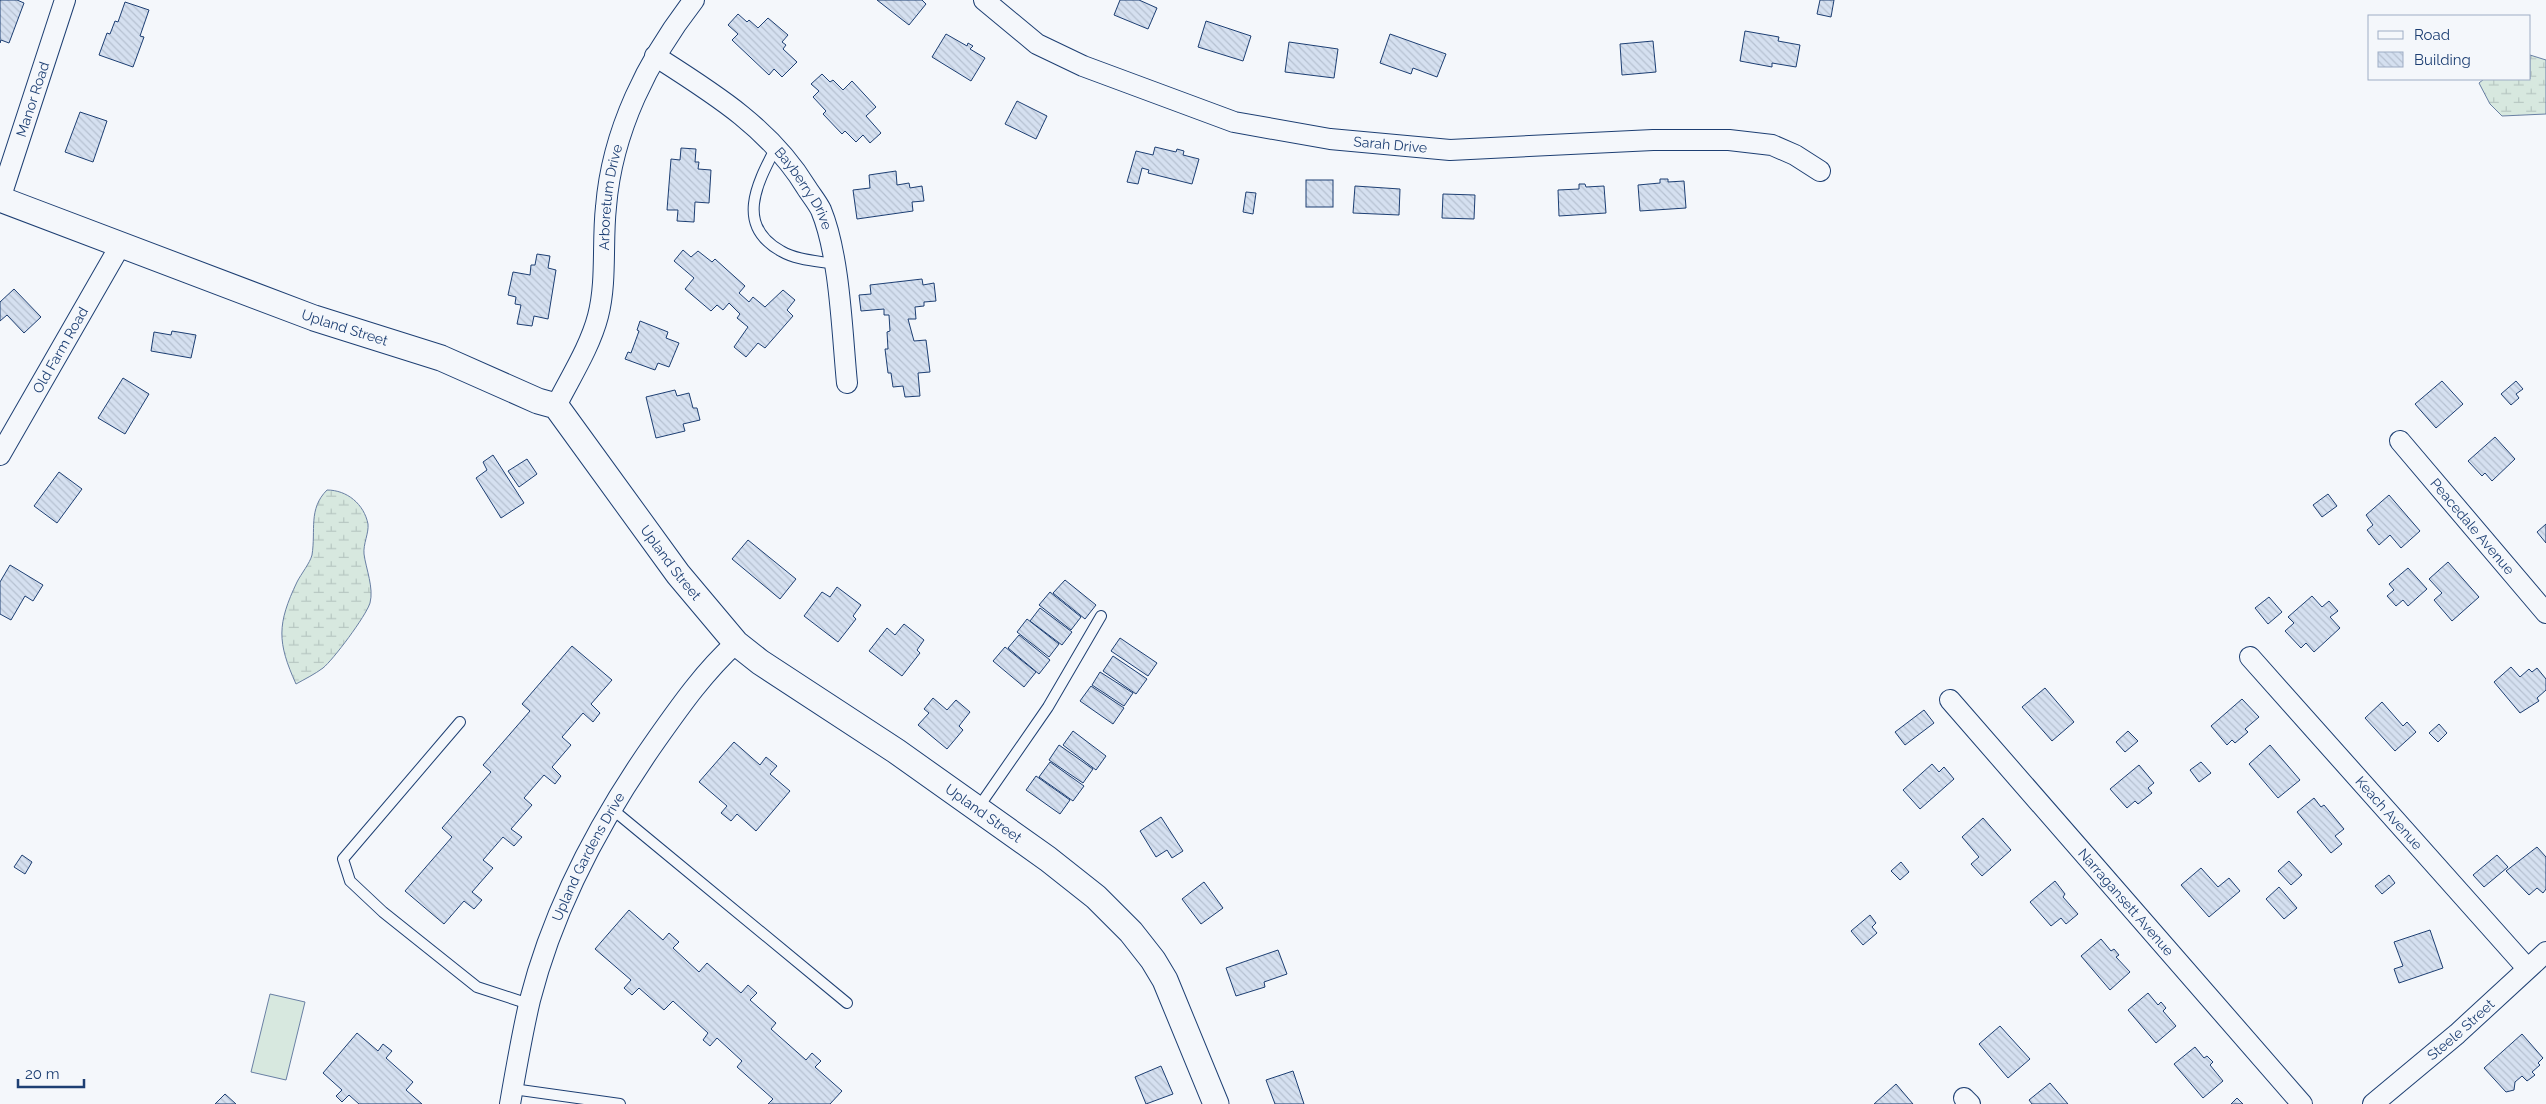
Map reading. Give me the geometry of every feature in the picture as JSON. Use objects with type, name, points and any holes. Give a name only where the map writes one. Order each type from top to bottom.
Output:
[{"type":"street","name":"Manor Road","points":[[0,199],[65,0]]},
{"type":"street","name":"Sarah Drive","points":[[984,0],[1037,44],[1083,66],[1234,122],[1330,139],[1450,150],[1653,140],[1729,140],[1772,145],[1795,155],[1820,172]]},
{"type":"street","name":"Arboretum Drive","points":[[556,406],[598,316],[606,205],[615,156],[628,110],[656,56],[692,1]]},
{"type":"street","name":"Bayberry Drive","points":[[656,56],[721,98],[766,135],[793,165],[820,210],[834,264],[848,383]]},
{"type":"street","name":"Upland Street","points":[[0,199],[314,318],[441,358],[538,401],[556,406],[678,574],[736,643],[760,662],[978,808],[1096,897],[1132,932],[1154,960],[1165,980],[1216,1104]]},
{"type":"street","name":"Old Farm Road","points":[[0,454],[120,246]]},
{"type":"street","name":"Peacedale Avenue","points":[[2400,441],[2546,613]]},
{"type":"street","name":"Upland Gardens Drive","points":[[512,1096],[529,1004],[557,920],[589,850],[628,780],[681,704],[717,661],[736,643]]},
{"type":"street","name":"Keach Avenue","points":[[2250,657],[2527,968]]},
{"type":"street","name":"Narragansett Avenue","points":[[1950,700],[2302,1104]]},
{"type":"street","name":"Steele Street","points":[[2373,1104],[2457,1034],[2546,952]]},
{"type":"lane","points":[[776,147],[756,190],[752,210],[754,220],[761,233],[782,252],[800,258],[834,264]]},
{"type":"lane","points":[[978,808],[1048,707],[1101,616]]},
{"type":"lane","points":[[460,722],[343,859],[350,881],[383,912],[477,987],[529,1004]]},
{"type":"lane","points":[[612,809],[847,1003]]},
{"type":"lane","points":[[512,1096],[620,1104]]},
{"type":"green space","points":[[2531,55],[2546,60],[2546,114],[2502,116],[2490,104],[2479,83],[2483,80],[2531,80]]},
{"type":"green space","points":[[327,490],[341,492],[354,499],[366,517],[368,527],[364,554],[371,597],[362,618],[334,656],[323,668],[296,684],[285,656],[282,633],[283,622],[290,597],[312,555],[315,512],[321,497]]},
{"type":"green space","points":[[270,994],[305,1002],[286,1080],[251,1072]]},
{"type":"building","points":[[0,0],[17,0],[24,3],[9,43],[1,40],[0,43]]},
{"type":"building","points":[[877,0],[922,0],[926,4],[909,25]]},
{"type":"building","points":[[1120,0],[1139,0],[1157,8],[1148,29],[1114,15]]},
{"type":"building","points":[[1820,0],[1834,0],[1831,17],[1817,14]]},
{"type":"building","points":[[125,2],[149,10],[140,36],[144,37],[133,67],[99,55],[107,33],[110,34],[115,21],[118,22]]},
{"type":"building","points":[[738,14],[758,28],[768,18],[788,35],[782,42],[786,45],[783,49],[797,62],[782,77],[774,69],[769,75],[732,40],[738,34],[728,25]]},
{"type":"building","points":[[1206,21],[1251,36],[1243,61],[1198,47]]},
{"type":"building","points":[[1745,31],[1779,37],[1778,41],[1800,45],[1796,67],[1772,63],[1772,67],[1740,61]]},
{"type":"building","points":[[946,34],[967,46],[968,43],[973,46],[970,49],[985,58],[971,81],[932,57]]},
{"type":"building","points":[[1390,34],[1446,54],[1437,77],[1413,68],[1411,74],[1380,63]]},
{"type":"building","points":[[1653,41],[1656,72],[1622,75],[1620,44]]},
{"type":"building","points":[[1289,42],[1338,49],[1334,78],[1285,72]]},
{"type":"building","points":[[822,74],[830,82],[833,80],[843,90],[852,81],[876,107],[866,116],[881,133],[870,143],[863,135],[856,142],[845,131],[842,134],[823,114],[826,111],[813,97],[819,91],[811,84]]},
{"type":"building","points":[[1017,101],[1047,116],[1036,139],[1005,124]]},
{"type":"building","points":[[80,112],[107,121],[93,162],[65,152]]},
{"type":"building","points":[[1155,147],[1176,152],[1177,149],[1184,151],[1183,155],[1199,159],[1192,184],[1148,173],[1149,170],[1142,168],[1138,184],[1127,182],[1136,151],[1153,155]]},
{"type":"building","points":[[681,148],[696,149],[695,162],[699,162],[698,169],[711,170],[709,203],[695,202],[694,222],[677,221],[678,210],[667,210],[671,159],[680,160]]},
{"type":"building","points":[[896,171],[897,185],[909,183],[910,188],[922,186],[924,201],[912,202],[913,211],[857,219],[853,190],[870,188],[869,175]]},
{"type":"building","points":[[1660,179],[1668,179],[1668,182],[1684,181],[1686,208],[1640,211],[1638,185],[1660,183]]},
{"type":"building","points":[[1306,180],[1333,180],[1333,207],[1306,207]]},
{"type":"building","points":[[1579,184],[1585,184],[1586,187],[1604,186],[1606,213],[1559,216],[1558,190],[1579,189]]},
{"type":"building","points":[[1355,186],[1400,189],[1399,215],[1353,213]]},
{"type":"building","points":[[1246,192],[1256,193],[1253,214],[1243,212]]},
{"type":"building","points":[[1443,194],[1475,195],[1474,219],[1442,218]]},
{"type":"building","points":[[683,250],[691,257],[698,251],[712,262],[715,259],[745,286],[739,293],[749,302],[753,297],[765,307],[783,290],[795,300],[787,310],[793,316],[765,348],[758,343],[746,357],[734,347],[748,327],[737,318],[740,314],[729,303],[723,310],[717,305],[711,311],[685,289],[694,278],[674,261]]},
{"type":"building","points":[[537,254],[550,256],[548,268],[556,270],[548,319],[534,316],[532,326],[517,324],[521,305],[515,304],[516,297],[508,295],[513,272],[530,275],[531,265],[535,265]]},
{"type":"building","points":[[922,279],[923,285],[934,283],[936,301],[924,302],[924,306],[915,307],[916,319],[908,319],[914,341],[926,340],[930,372],[918,373],[920,396],[905,397],[903,386],[893,387],[891,373],[888,373],[885,349],[888,349],[889,315],[884,315],[884,309],[861,311],[859,295],[871,294],[870,285]]},
{"type":"building","points":[[14,289],[41,317],[24,333],[7,315],[0,321],[0,302]]},
{"type":"building","points":[[640,321],[668,332],[666,338],[679,343],[669,367],[658,363],[655,370],[625,359],[628,352],[631,353],[639,331],[637,330]]},
{"type":"building","points":[[172,331],[196,335],[191,358],[151,351],[154,332],[171,335]]},
{"type":"building","points":[[123,378],[149,394],[125,434],[98,418]]},
{"type":"building","points":[[2442,381],[2463,404],[2436,428],[2415,404]]},
{"type":"building","points":[[2516,381],[2523,389],[2516,394],[2519,398],[2511,405],[2501,394]]},
{"type":"building","points":[[675,390],[677,396],[689,393],[693,408],[697,408],[700,420],[683,424],[685,431],[656,438],[646,397]]},
{"type":"building","points":[[2495,437],[2515,459],[2492,481],[2485,473],[2482,476],[2468,461]]},
{"type":"building","points":[[493,455],[524,503],[501,518],[476,478],[487,470],[483,462]]},
{"type":"building","points":[[527,459],[537,474],[519,487],[508,471]]},
{"type":"building","points":[[59,472],[82,489],[57,523],[34,506]]},
{"type":"building","points":[[2328,494],[2337,506],[2322,517],[2313,505]]},
{"type":"building","points":[[2389,495],[2420,531],[2401,548],[2390,535],[2379,545],[2367,530],[2373,525],[2366,515]]},
{"type":"building","points":[[2546,524],[2546,543],[2537,532]]},
{"type":"building","points":[[748,540],[796,579],[780,599],[732,559]]},
{"type":"building","points":[[2448,562],[2479,597],[2452,621],[2434,600],[2442,593],[2429,579]]},
{"type":"building","points":[[10,565],[43,585],[33,601],[25,596],[11,620],[0,614],[0,582]]},
{"type":"building","points":[[2408,568],[2427,589],[2408,606],[2403,600],[2396,606],[2387,596],[2394,590],[2389,584]]},
{"type":"building","points":[[1065,580],[1096,605],[1085,619],[1053,593]]},
{"type":"building","points":[[837,587],[861,605],[853,616],[856,619],[838,642],[804,616],[822,592],[830,597]]},
{"type":"building","points":[[1050,592],[1081,617],[1071,630],[1039,605]]},
{"type":"building","points":[[2312,596],[2322,607],[2329,601],[2338,611],[2330,617],[2340,628],[2314,652],[2306,643],[2301,648],[2285,631],[2294,623],[2288,617]]},
{"type":"building","points":[[2269,597],[2282,612],[2268,624],[2255,608]]},
{"type":"building","points":[[1040,608],[1072,632],[1062,645],[1030,621]]},
{"type":"building","points":[[1027,619],[1059,644],[1049,657],[1017,632]]},
{"type":"building","points":[[904,624],[924,640],[917,650],[920,653],[902,676],[869,651],[887,628],[895,635]]},
{"type":"building","points":[[1019,635],[1050,660],[1039,674],[1008,648]]},
{"type":"building","points":[[1120,638],[1157,663],[1148,676],[1111,651]]},
{"type":"building","points":[[572,646],[612,680],[591,704],[600,713],[593,722],[583,713],[562,737],[571,745],[552,767],[561,776],[555,784],[544,775],[524,798],[532,805],[511,829],[522,837],[514,846],[503,837],[483,860],[493,868],[472,892],[482,900],[474,909],[464,901],[444,924],[405,891],[452,837],[442,828],[491,772],[483,765],[530,711],[522,704]]},
{"type":"building","points":[[1005,647],[1036,672],[1024,687],[993,661]]},
{"type":"building","points":[[1113,656],[1147,679],[1136,694],[1103,671]]},
{"type":"building","points":[[2511,667],[2520,677],[2529,669],[2532,672],[2537,668],[2546,679],[2546,690],[2537,698],[2539,701],[2520,713],[2494,682]]},
{"type":"building","points":[[1100,672],[1133,693],[1124,706],[1092,685]]},
{"type":"building","points":[[1091,686],[1124,708],[1113,724],[1080,701]]},
{"type":"building","points":[[2045,688],[2074,722],[2052,741],[2022,707]]},
{"type":"building","points":[[933,698],[947,710],[956,700],[970,712],[959,726],[963,730],[947,749],[918,725],[929,713],[924,709]]},
{"type":"building","points":[[2242,699],[2259,717],[2245,729],[2248,732],[2235,743],[2232,740],[2227,745],[2211,726]]},
{"type":"building","points":[[2382,702],[2403,726],[2407,722],[2416,732],[2395,751],[2365,718]]},
{"type":"building","points":[[1924,710],[1934,723],[1905,745],[1895,732]]},
{"type":"building","points":[[2439,724],[2447,733],[2438,742],[2429,733]]},
{"type":"building","points":[[1073,731],[1106,756],[1096,770],[1063,745]]},
{"type":"building","points":[[2128,731],[2138,741],[2125,752],[2116,742]]},
{"type":"building","points":[[734,742],[760,765],[766,757],[777,766],[770,774],[790,791],[756,831],[737,814],[731,821],[721,813],[727,806],[699,782]]},
{"type":"building","points":[[1059,745],[1093,769],[1083,783],[1049,760]]},
{"type":"building","points":[[2270,745],[2300,780],[2278,798],[2249,764]]},
{"type":"building","points":[[1050,762],[1084,786],[1073,801],[1039,777]]},
{"type":"building","points":[[2201,762],[2211,773],[2199,782],[2190,770]]},
{"type":"building","points":[[1932,764],[1939,772],[1944,767],[1954,779],[1920,809],[1903,790]]},
{"type":"building","points":[[2139,765],[2154,783],[2148,788],[2152,793],[2138,804],[2135,801],[2127,808],[2110,789]]},
{"type":"building","points":[[1036,776],[1070,800],[1060,814],[1026,790]]},
{"type":"building","points":[[2314,798],[2321,807],[2324,805],[2344,829],[2335,836],[2342,844],[2331,853],[2297,812]]},
{"type":"building","points":[[1161,817],[1183,851],[1172,858],[1167,850],[1156,857],[1140,831]]},
{"type":"building","points":[[1983,818],[2011,850],[1982,876],[1971,864],[1979,857],[1962,837]]},
{"type":"building","points":[[2537,847],[2546,857],[2546,889],[2543,893],[2537,888],[2529,895],[2506,871]]},
{"type":"building","points":[[22,855],[32,862],[25,874],[14,867]]},
{"type":"building","points":[[2497,855],[2508,867],[2484,887],[2473,875]]},
{"type":"building","points":[[2289,861],[2302,875],[2291,885],[2278,871]]},
{"type":"building","points":[[1901,862],[1909,872],[1900,880],[1891,871]]},
{"type":"building","points":[[2201,868],[2218,887],[2229,878],[2240,891],[2209,917],[2181,885]]},
{"type":"building","points":[[2389,875],[2395,883],[2382,894],[2375,886]]},
{"type":"building","points":[[2055,881],[2065,894],[2063,897],[2078,914],[2066,924],[2061,918],[2051,926],[2030,902]]},
{"type":"building","points":[[1204,882],[1223,908],[1201,924],[1182,899]]},
{"type":"building","points":[[2279,887],[2297,908],[2284,919],[2266,899]]},
{"type":"building","points":[[629,910],[663,940],[669,933],[679,942],[673,948],[699,972],[707,963],[741,993],[748,985],[757,993],[750,1000],[776,1023],[771,1029],[806,1060],[812,1053],[821,1061],[815,1067],[842,1091],[830,1104],[768,1104],[773,1099],[737,1067],[742,1061],[717,1038],[710,1046],[703,1040],[708,1033],[673,1001],[664,1010],[639,988],[632,995],[624,988],[631,980],[595,949]]},
{"type":"building","points":[[1870,915],[1876,923],[1872,927],[1877,933],[1863,945],[1851,931]]},
{"type":"building","points":[[2430,930],[2443,968],[2399,983],[2394,969],[2403,966],[2394,942]]},
{"type":"building","points":[[2101,939],[2111,951],[2114,949],[2119,955],[2116,957],[2130,972],[2110,990],[2081,956]]},
{"type":"building","points":[[1278,950],[1287,974],[1264,982],[1265,987],[1236,996],[1226,968]]},
{"type":"building","points":[[2148,993],[2158,1005],[2161,1002],[2166,1008],[2163,1011],[2176,1026],[2156,1043],[2128,1010]]},
{"type":"building","points":[[2000,1026],[2030,1059],[2008,1078],[1979,1044]]},
{"type":"building","points":[[357,1033],[378,1051],[383,1044],[392,1051],[386,1058],[413,1082],[406,1090],[422,1104],[359,1104],[349,1095],[342,1102],[336,1096],[342,1090],[323,1073]]},
{"type":"building","points":[[2522,1034],[2543,1058],[2538,1063],[2540,1065],[2532,1072],[2535,1075],[2527,1081],[2522,1076],[2515,1082],[2514,1090],[2506,1092],[2484,1068]]},
{"type":"building","points":[[2195,1047],[2204,1058],[2207,1056],[2213,1062],[2210,1065],[2223,1081],[2203,1098],[2174,1064]]},
{"type":"building","points":[[1161,1066],[1173,1094],[1146,1104],[1135,1077]]},
{"type":"building","points":[[1293,1071],[1304,1104],[1275,1104],[1266,1080]]},
{"type":"building","points":[[2050,1083],[2068,1104],[2032,1104],[2029,1100]]},
{"type":"building","points":[[1896,1084],[1913,1104],[1874,1104]]},
{"type":"building","points":[[225,1094],[236,1104],[215,1104]]},
{"type":"building","points":[[2237,1098],[2243,1104],[2231,1104]]}]
